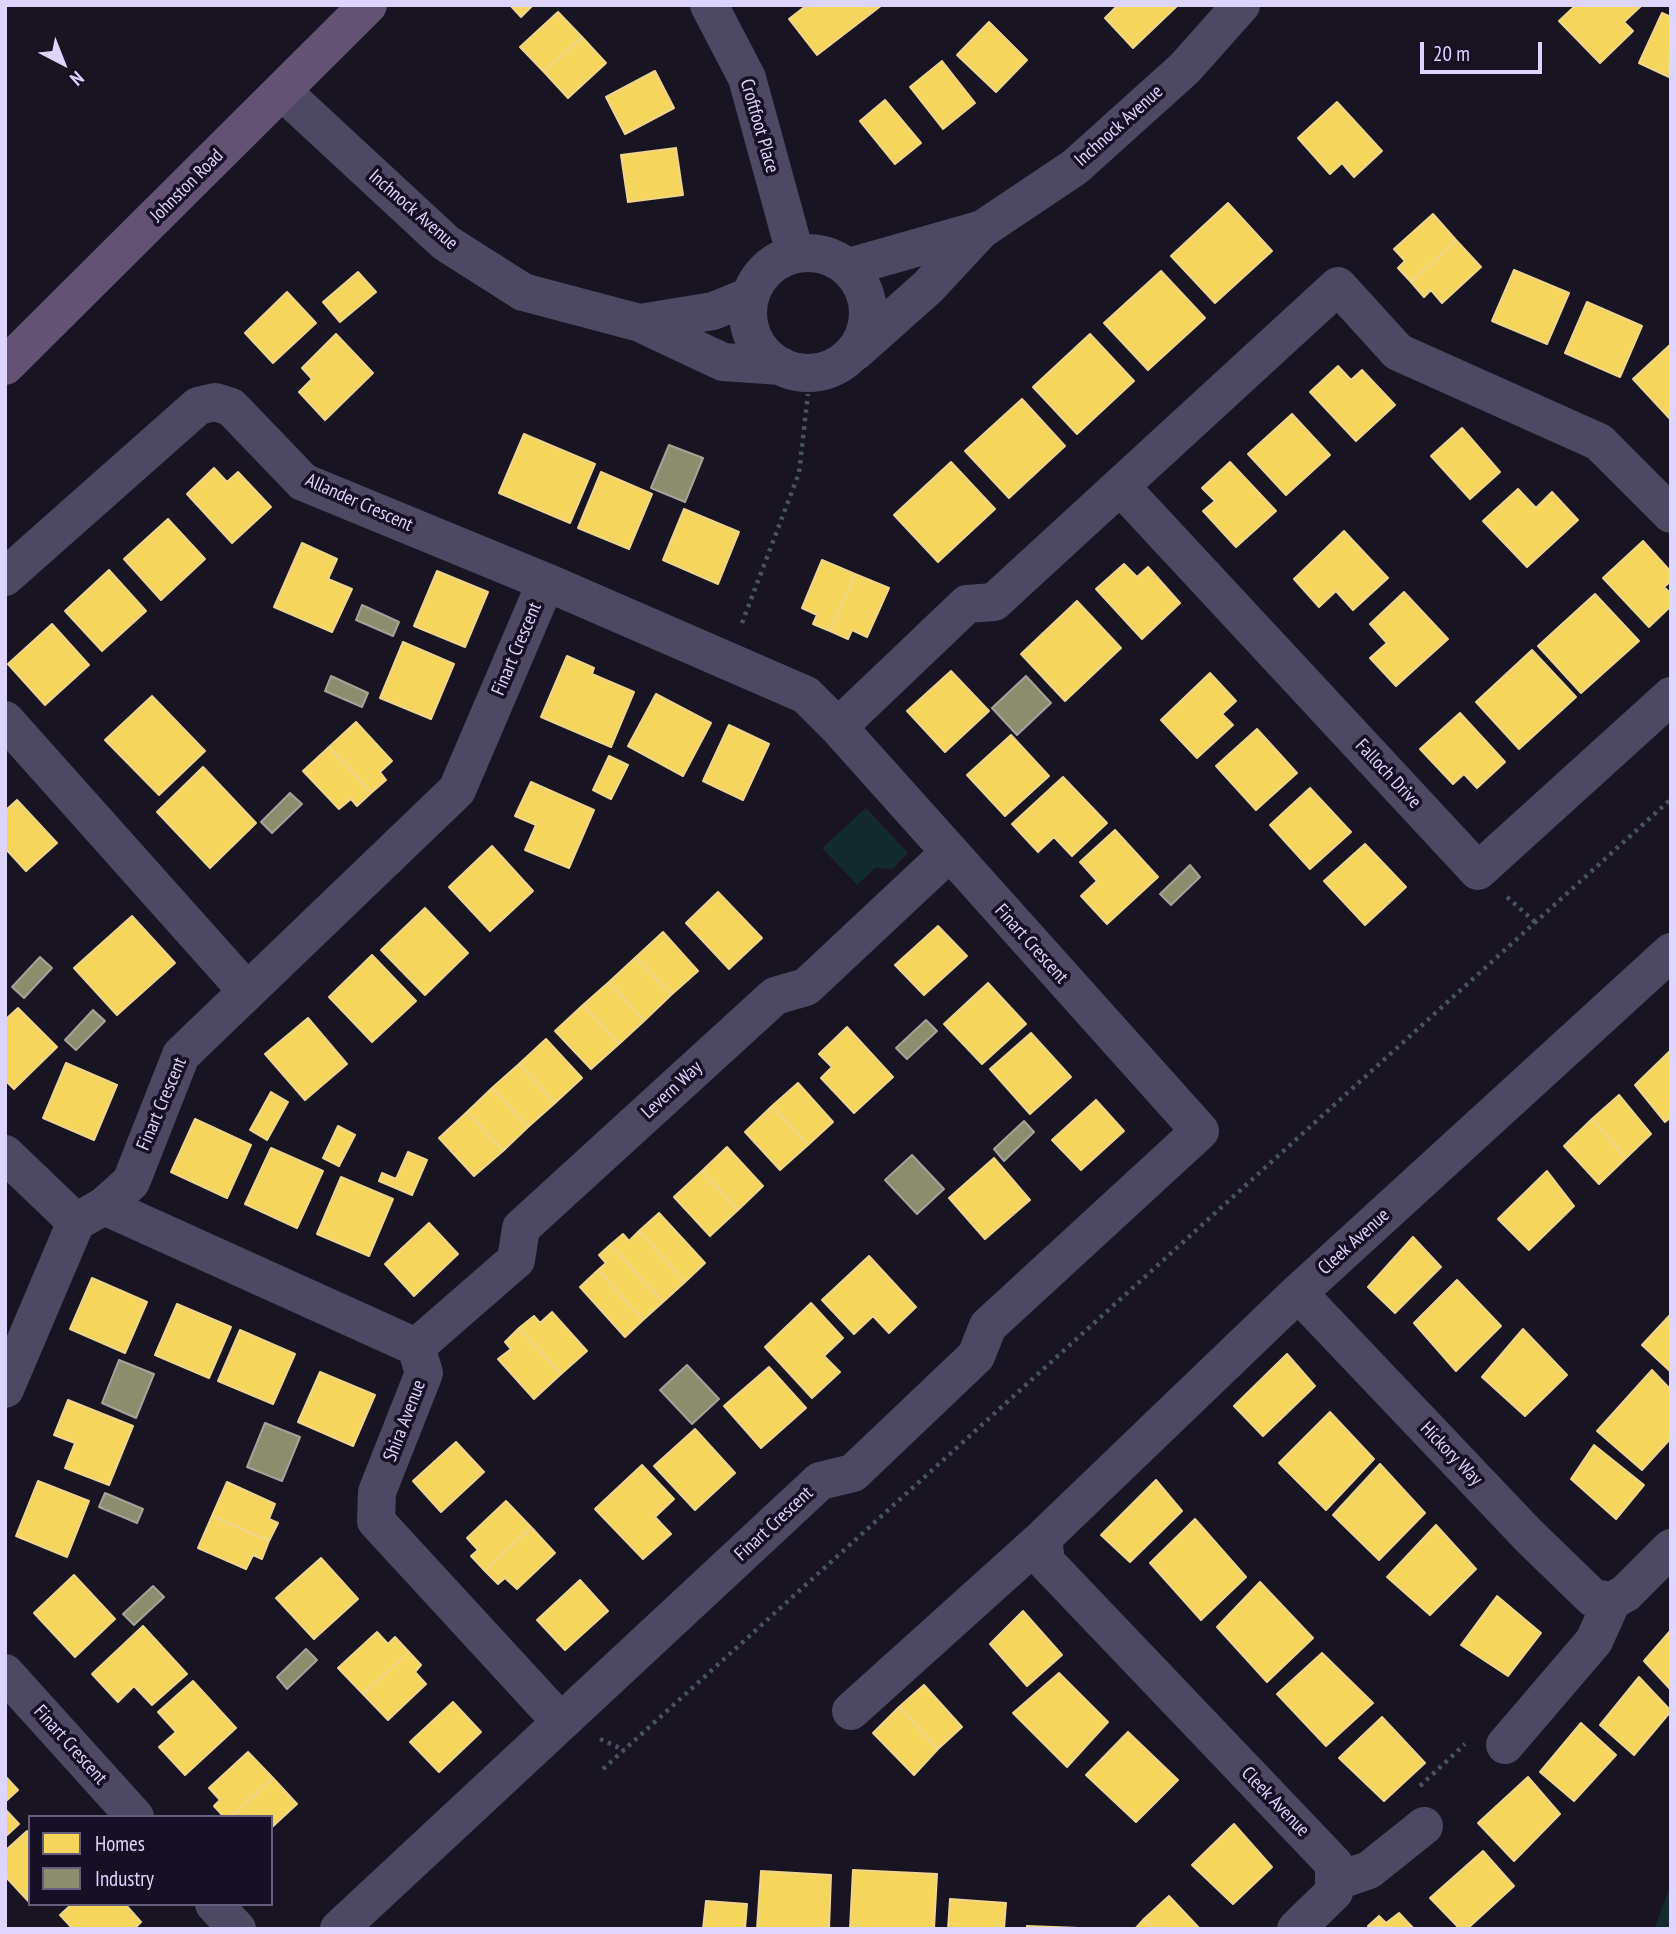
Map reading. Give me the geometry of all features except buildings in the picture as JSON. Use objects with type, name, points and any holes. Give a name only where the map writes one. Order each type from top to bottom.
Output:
[{"type":"main road","name":"Johnston Road","points":[[5,366],[368,5]]},
{"type":"street","name":"Croftfoot Place","points":[[709,5],[747,78],[795,253]]},
{"type":"street","name":"Inchnock Avenue","points":[[855,352],[928,287],[981,230],[1075,167],[1185,68],[1241,5]]},
{"type":"street","name":"Inchnock Avenue","points":[[283,92],[446,243],[523,292],[640,323],[723,362],[796,370]]},
{"type":"street","name":"Inchnock Avenue","points":[[849,267],[981,230]]},
{"type":"street","points":[[795,253],[824,253],[849,267],[865,291],[869,323],[855,352],[829,370],[796,370],[768,360],[750,335],[746,308],[754,283],[771,263],[795,253]]},
{"type":"street","points":[[838,726],[967,604],[994,602],[1338,286],[1398,352],[1599,442],[1671,514]]},
{"type":"street","name":"Inchnock Avenue","points":[[640,323],[713,311],[750,296]]},
{"type":"street","name":"Allander Crescent","points":[[5,577],[198,406],[215,402],[231,407],[303,482],[546,582]]},
{"type":"street","name":"Falloch Drive","points":[[1121,487],[1478,871],[1671,696]]},
{"type":"street","name":"Finart Crescent","points":[[5,1389],[90,1214],[131,1182],[180,1055],[457,790],[546,582],[806,695],[838,726],[1200,1131],[988,1326],[976,1356],[853,1473],[820,1481],[339,1929]]},
{"type":"street","points":[[5,720],[247,991]]},
{"type":"street","name":"Levern Way","points":[[416,1347],[516,1260],[522,1228],[775,996],[806,987],[949,853]]},
{"type":"street","name":"Cleek Avenue","points":[[851,1712],[1043,1538],[1298,1293],[1671,952]]},
{"type":"street","points":[[5,1154],[90,1214],[416,1347]]},
{"type":"street","name":"Hickory Way","points":[[1298,1293],[1529,1536],[1593,1598],[1612,1601]]},
{"type":"street","name":"Shira Avenue","points":[[416,1347],[424,1374],[377,1492],[376,1521],[561,1722]]},
{"type":"street","name":"Cleek Avenue","points":[[1043,1538],[1046,1562],[1334,1864],[1334,1882]]},
{"type":"street","points":[[1505,1745],[1594,1641],[1612,1601],[1626,1593],[1671,1548]]},
{"type":"street","name":"Finart Crescent","points":[[5,1673],[133,1815]]},
{"type":"street","points":[[1296,1929],[1334,1892],[1334,1882],[1369,1870],[1424,1826]]},
{"type":"street","points":[[216,1906],[237,1929]]},
{"type":"path","points":[[726,661],[769,557],[799,473],[796,370]]},
{"type":"path","points":[[603,1769],[1671,799]]},
{"type":"green space","points":[[866,808],[908,853],[892,869],[875,868],[857,885],[822,848]]},
{"type":"green space","points":[[1670,1887],[1671,1929],[1654,1929]]}]
